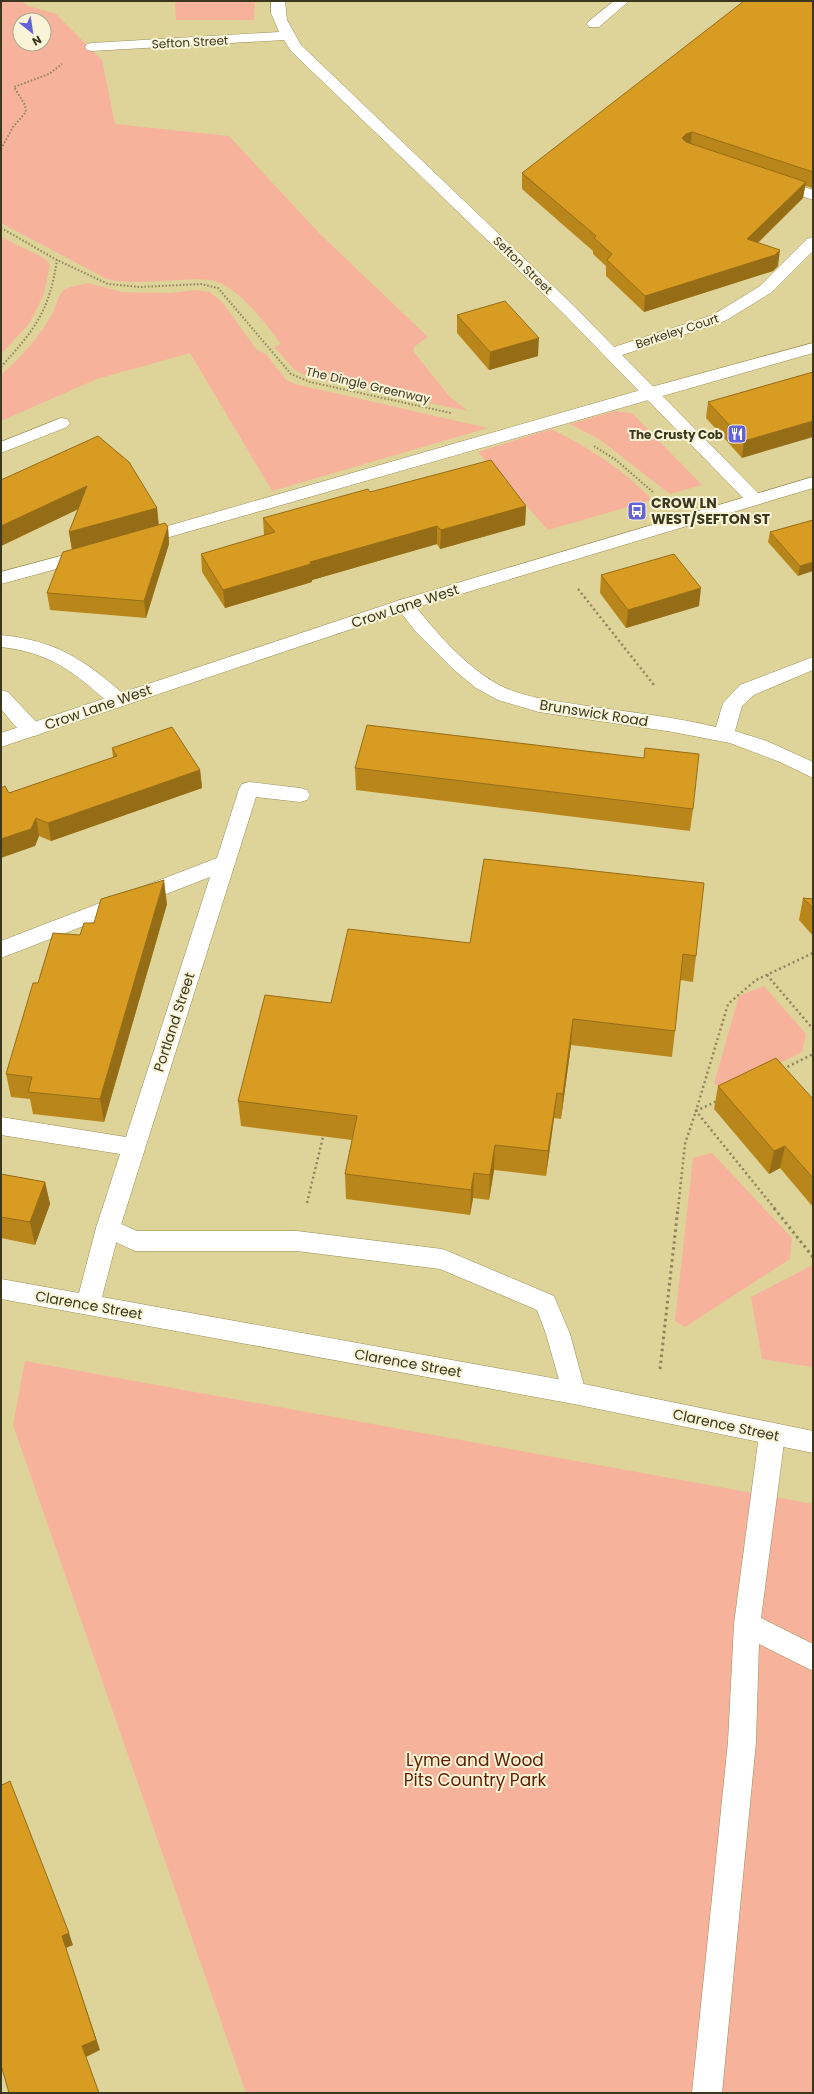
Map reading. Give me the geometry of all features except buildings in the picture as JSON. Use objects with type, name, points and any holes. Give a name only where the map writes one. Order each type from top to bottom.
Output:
[{"type":"street","name":"Sefton Street","points":[[278,1],[277,8],[287,36],[296,48],[612,353],[754,499]]},
{"type":"street","points":[[594,24],[622,1]]},
{"type":"street","name":"Sefton Street","points":[[92,47],[287,36]]},
{"type":"street","points":[[762,178],[813,195]]},
{"type":"street","name":"Berkeley Court","points":[[612,353],[719,318],[766,289],[813,242]]},
{"type":"street","points":[[124,545],[650,393],[813,348]]},
{"type":"street","points":[[1,448],[61,423]]},
{"type":"street","name":"Crow Lane West","points":[[1,740],[404,605],[813,482]]},
{"type":"street","points":[[1,578],[101,551]]},
{"type":"street","name":"Brunswick Road","points":[[404,605],[420,624],[474,677],[493,690],[512,698],[549,707],[724,734],[784,754],[813,771]]},
{"type":"street","points":[[1,642],[45,648],[60,654],[80,667],[118,700]]},
{"type":"street","points":[[724,734],[733,703],[747,690],[813,662]]},
{"type":"street","points":[[1,697],[32,730]]},
{"type":"street","name":"Portland Street","points":[[88,1305],[108,1228],[249,789],[300,795]]},
{"type":"street","points":[[2,952],[226,863]]},
{"type":"street","points":[[1,1126],[134,1147]]},
{"type":"street","points":[[108,1228],[135,1241],[297,1241],[442,1259],[546,1303],[558,1334],[574,1393]]},
{"type":"street","name":"Clarence Street","points":[[1,1289],[574,1393],[772,1435],[813,1442]]},
{"type":"street","points":[[707,2093],[742,1742],[747,1624],[772,1435]]},
{"type":"street","points":[[747,1624],[813,1658]]},
{"type":"path","points":[[1,150],[13,127],[26,112],[25,105],[14,87],[49,74],[63,62],[92,47]]},
{"type":"path","name":"The Dingle Greenway","points":[[1,228],[57,260],[98,280],[120,286],[140,287],[201,284],[218,288],[291,374],[299,378],[394,402],[453,414]]},
{"type":"path","points":[[1,367],[22,344],[42,314],[50,296],[57,260]]},
{"type":"path","points":[[542,425],[561,427],[584,439],[616,460],[659,498],[680,522]]},
{"type":"path","points":[[576,587],[655,686]]},
{"type":"path","points":[[656,1410],[685,1144],[728,1004],[756,980],[813,953]]},
{"type":"path","points":[[766,975],[813,1029]]},
{"type":"path","points":[[779,1071],[813,1054]]},
{"type":"path","points":[[696,1111],[724,1098]]},
{"type":"path","points":[[696,1111],[813,1257]]},
{"type":"path","points":[[297,1241],[323,1137]]},
{"type":"green space","points":[[1,1],[22,1],[26,5],[49,12],[12,12],[12,52],[52,52],[52,13],[56,14],[102,60],[115,124],[229,136],[320,234],[428,337],[415,346],[413,351],[450,397],[468,411],[311,378],[295,370],[274,347],[281,344],[259,316],[240,297],[220,283],[198,279],[134,282],[107,279],[1,223]]},
{"type":"green space","points":[[181,1],[255,1],[254,20],[176,20],[175,3]]},
{"type":"green space","points":[[1,237],[44,258],[50,264],[44,294],[29,324],[3,352],[1,349]]},
{"type":"green space","points":[[88,283],[122,292],[171,293],[194,290],[210,292],[222,302],[257,350],[266,354],[286,380],[295,384],[488,428],[272,491],[190,353],[97,379],[1,421],[1,375],[22,354],[41,331],[52,314],[62,292],[71,287]]},
{"type":"green space","points":[[615,411],[632,413],[702,485],[670,494],[599,439],[570,424]]},
{"type":"green space","points":[[551,429],[592,451],[629,478],[652,500],[548,530],[478,452]]},
{"type":"green space","points":[[764,986],[806,1034],[802,1052],[728,1089],[714,1084],[739,996]]},
{"type":"green space","points":[[712,1153],[792,1238],[790,1259],[685,1327],[675,1321],[693,1158]]},
{"type":"green space","points":[[811,1266],[813,1268],[813,1367],[762,1359],[751,1297]]},
{"type":"green space","name":"Lyme and Wood Pits Country Park","points":[[25,1361],[813,1504],[813,2093],[246,2093],[13,1425]]},
{"type":"place","name":"The Crusty Cob","points":[[737,434]]},
{"type":"place","name":"CROW LN WEST/SEFTON ST","points":[[637,511]]}]
